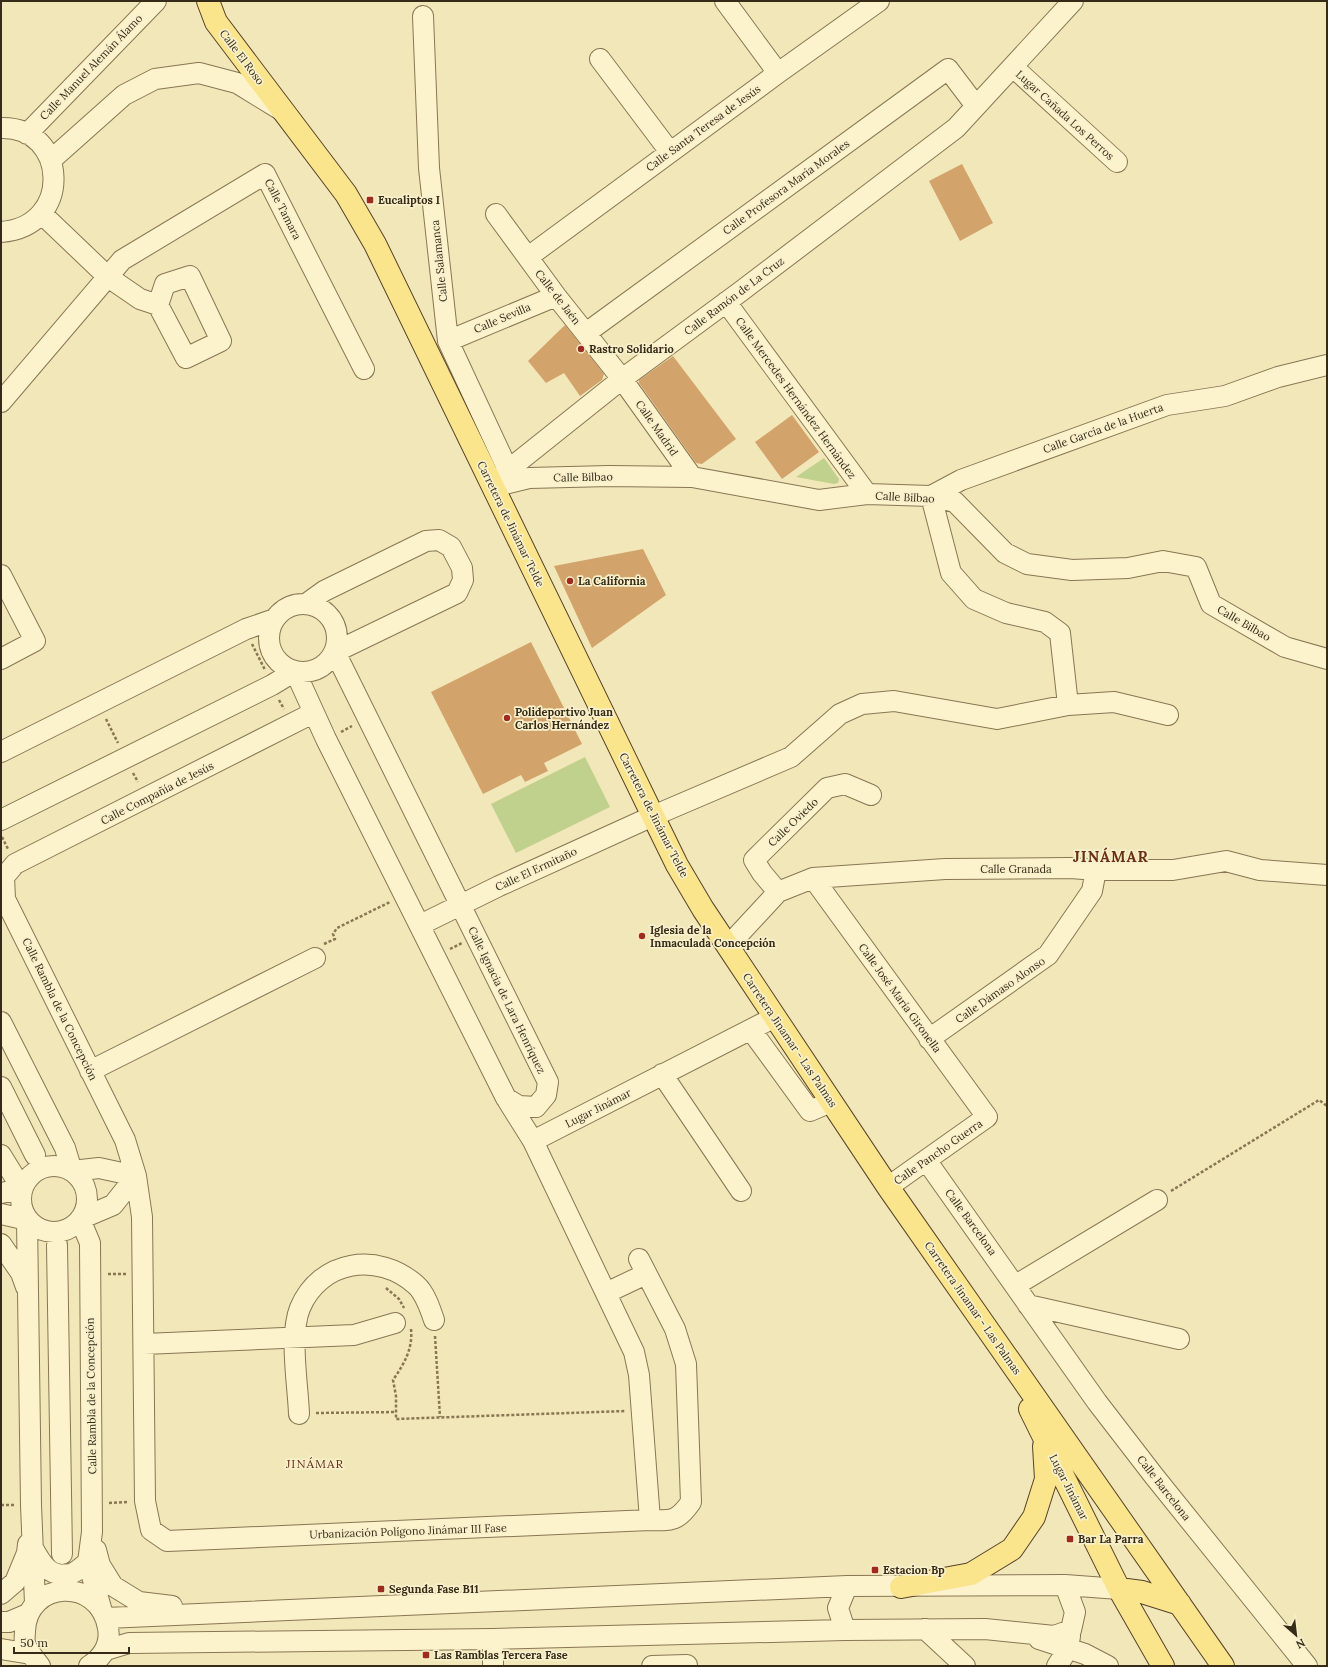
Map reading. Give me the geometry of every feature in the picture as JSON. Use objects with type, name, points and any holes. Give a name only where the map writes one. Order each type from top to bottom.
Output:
[{"type":"main road","name":"Calle El Roso","points":[[208,1],[216,22],[282,111]]},
{"type":"main road","name":"Carretera de Jinámar Telde","points":[[282,111],[346,194],[376,244],[653,816],[692,890],[728,946]]},
{"type":"main road","name":"Carretera Jinamar - Las Palmas","points":[[728,946],[888,1187],[1223,1666]]},
{"type":"main road","name":"Lugar Jinámar","points":[[1001,1348],[1119,1589],[1163,1666]]},
{"type":"main road","points":[[901,1587],[972,1574],[1012,1549],[1034,1517],[1046,1479],[1043,1436]]},
{"type":"main road","points":[[1119,1589],[1142,1592],[1180,1604]]},
{"type":"street","name":"Calle Manuel Alemán Álamo","points":[[27,134],[156,1]]},
{"type":"street","points":[[725,1],[778,73]]},
{"type":"street","name":"Calle Santa Teresa de Jesús","points":[[528,257],[778,73],[879,1]]},
{"type":"street","name":"Lugar Cañada Los Perros","points":[[976,106],[1073,1]]},
{"type":"street","name":"Calle Salamanca","points":[[423,16],[429,168],[448,341],[508,470]]},
{"type":"street","points":[[600,60],[670,152]]},
{"type":"street","name":"Lugar Cañada Los Perros","points":[[1012,67],[1118,162]]},
{"type":"street","name":"Calle Profesora María Morales","points":[[586,333],[948,69],[976,106]]},
{"type":"street","points":[[51,160],[124,95],[155,79],[199,73],[237,83],[282,111]]},
{"type":"street","name":"Calle Ramón de La Cruz","points":[[493,487],[508,470],[622,378],[726,302],[956,128],[976,106]]},
{"type":"street","points":[[1,128],[10,128],[27,134],[41,144],[51,160],[54,178],[51,197],[42,214],[31,224],[17,230],[1,232]]},
{"type":"street","name":"Calle Tamara","points":[[1,402],[122,260],[265,174],[364,369]]},
{"type":"street","points":[[42,214],[108,276],[140,299],[158,305]]},
{"type":"street","name":"Calle de Jaén","points":[[496,214],[556,296],[622,378]]},
{"type":"street","name":"Calle Sevilla","points":[[448,341],[556,296]]},
{"type":"street","name":"Calle Mercedes Hernández Hernández","points":[[726,302],[867,494]]},
{"type":"street","name":"Calle García de la Huerta","points":[[931,496],[961,480],[1167,405],[1225,396],[1278,378],[1327,365]]},
{"type":"street","name":"Calle Madrid","points":[[622,378],[692,478]]},
{"type":"street","name":"Calle Bilbao","points":[[493,487],[530,478],[609,476],[692,478],[819,500],[867,494],[931,496],[954,502],[1005,553],[1027,564],[1072,570],[1114,569],[1128,568],[1163,560],[1196,567],[1211,604],[1284,647],[1327,659]]},
{"type":"street","points":[[931,496],[951,573],[974,599],[1006,613],[1045,622],[1060,633],[1068,704]]},
{"type":"street","points":[[306,604],[324,590],[426,541],[439,540],[451,547],[462,568],[463,574],[463,580],[456,593],[335,652]]},
{"type":"street","points":[[1,575],[35,641],[1,658]]},
{"type":"street","points":[[306,604],[322,609],[333,620],[338,636],[335,652],[326,664],[311,672],[295,671],[280,664],[271,650],[269,634],[275,619],[283,610],[294,605],[306,604]]},
{"type":"street","points":[[1,752],[246,629],[275,619]]},
{"type":"street","name":"Calle Ignacia de Lara Henríquez","points":[[335,652],[548,1082],[546,1094],[536,1107]]},
{"type":"street","points":[[295,671],[326,739],[506,1098],[533,1141],[634,1352],[639,1374],[650,1520],[670,1521],[682,1514],[691,1502],[686,1364],[675,1329],[642,1267],[606,1293]]},
{"type":"street","points":[[1,820],[265,689],[295,671]]},
{"type":"street","name":"Calle El Ermitaño","points":[[420,925],[653,816],[791,757],[840,714],[862,704],[894,700],[997,719],[1068,704],[1114,702],[1168,715]]},
{"type":"street","name":"Calle Compañía de Jesús","points":[[4,877],[15,864],[314,713]]},
{"type":"street","name":"Calle Oviedo","points":[[778,892],[762,873],[754,860],[827,788],[845,784],[871,795]]},
{"type":"street","name":"Calle Granada","points":[[728,946],[778,892],[813,878],[945,869],[1071,868],[1096,870],[1173,870],[1226,861],[1260,870],[1327,875]]},
{"type":"street","name":"Calle Dámaso Alonso","points":[[929,1039],[1048,956],[1092,891],[1096,870]]},
{"type":"street","name":"Calle Rambla de la Concepción","points":[[4,877],[5,899],[124,1140],[136,1176],[142,1217],[145,1501],[151,1530],[167,1541]]},
{"type":"street","name":"Calle José María Gironella","points":[[813,878],[987,1117]]},
{"type":"street","points":[[90,1071],[315,958]]},
{"type":"street","name":"Lugar Jinámar","points":[[533,1141],[775,1017]]},
{"type":"street","points":[[1,1022],[65,1148],[72,1171]]},
{"type":"street","points":[[751,1030],[810,1111],[831,1102]]},
{"type":"street","points":[[662,1074],[741,1191]]},
{"type":"street","points":[[1,1087],[35,1155]]},
{"type":"street","points":[[506,1098],[519,1106],[536,1107],[533,1141]]},
{"type":"street","name":"Calle Pancho Guerra","points":[[888,1187],[987,1117]]},
{"type":"street","points":[[72,1171],[99,1168],[109,1164],[119,1152],[124,1140]]},
{"type":"street","points":[[1,1155],[22,1189]]},
{"type":"street","name":"Calle Barcelona","points":[[926,1160],[1016,1285],[1097,1402],[1154,1476],[1307,1666]]},
{"type":"street","points":[[48,1166],[61,1167],[72,1171],[80,1179],[85,1188],[87,1199],[86,1210],[71,1228],[60,1232],[48,1232],[36,1228],[27,1220],[22,1210],[20,1200],[22,1189],[28,1178],[37,1171],[48,1166]]},
{"type":"street","points":[[80,1219],[112,1205],[136,1176],[99,1168]]},
{"type":"street","points":[[1,1192],[22,1189]]},
{"type":"street","points":[[1016,1285],[1157,1200]]},
{"type":"street","points":[[112,1205],[142,1217]]},
{"type":"street","points":[[1,1214],[27,1220]]},
{"type":"street","name":"Calle Rambla de la Concepción","points":[[80,1219],[90,1243],[92,1532],[88,1562],[104,1613]]},
{"type":"street","points":[[27,1220],[33,1548],[32,1608],[25,1642],[34,1662]]},
{"type":"street","points":[[1,1244],[21,1273],[29,1292]]},
{"type":"street","points":[[56,1245],[62,1554]]},
{"type":"street","points":[[299,1414],[295,1338],[300,1309],[312,1288],[333,1271],[351,1265],[369,1265],[398,1272],[417,1286],[427,1302],[434,1320]]},
{"type":"street","points":[[1028,1304],[1179,1339]]},
{"type":"street","points":[[144,1344],[354,1336],[404,1319]]},
{"type":"street","points":[[1,1594],[15,1582],[27,1553],[32,1520]]},
{"type":"street","name":"Urbanización Polígono Jinámar III Fase","points":[[167,1541],[650,1520]]},
{"type":"street","points":[[92,1532],[100,1565],[113,1586],[139,1602],[240,1612]]},
{"type":"street","points":[[33,1548],[42,1566],[54,1573],[71,1574],[88,1562]]},
{"type":"street","points":[[1057,1666],[1070,1640],[1075,1612],[1065,1585]]},
{"type":"street","points":[[104,1613],[240,1612],[847,1586],[901,1587],[1065,1585],[1119,1589]]},
{"type":"street","points":[[845,1630],[838,1608],[847,1586]]},
{"type":"street","points":[[1,1622],[9,1622],[32,1608],[52,1593],[66,1589],[80,1592],[104,1613],[110,1636],[106,1650]]},
{"type":"street","points":[[926,1629],[965,1666]]},
{"type":"street","points":[[89,1666],[106,1650],[129,1643],[493,1638],[845,1630],[985,1629],[1070,1640],[1085,1654],[1108,1666]]},
{"type":"street","points":[[493,1638],[493,1666]]},
{"type":"street","points":[[1,1649],[34,1662]]},
{"type":"street","points":[[652,1666],[687,1665]]},
{"type":"path","points":[[326,739],[368,719]]},
{"type":"path","points":[[315,958],[323,945],[335,939],[334,934],[337,928],[404,894]]},
{"type":"path","points":[[435,956],[476,937]]},
{"type":"path","points":[[1157,1200],[1319,1100],[1327,1106]]},
{"type":"path","points":[[369,1265],[382,1284],[398,1299],[412,1339],[405,1363],[393,1380],[396,1396],[396,1419],[642,1411]]},
{"type":"path","points":[[434,1320],[440,1417]]},
{"type":"path","points":[[299,1414],[396,1412]]},
{"type":"green space","points":[[824,458],[839,479],[838,483],[834,484],[796,477]]},
{"type":"green space","points":[[585,757],[610,807],[516,853],[491,804]]},
{"type":"building","points":[[962,164],[993,223],[960,241],[929,181]]},
{"type":"building","points":[[565,325],[604,374],[602,380],[580,396],[564,373],[546,383],[528,361]]},
{"type":"building","points":[[673,356],[736,439],[702,464],[696,463],[639,383],[639,380]]},
{"type":"building","points":[[792,415],[819,452],[782,479],[755,442]]},
{"type":"building","points":[[643,549],[666,595],[592,648],[554,566]]},
{"type":"building","name":"Polideportivo Juan Carlos Hernández","points":[[531,642],[582,744],[544,763],[548,771],[525,782],[521,775],[483,794],[431,692]]},
{"type":"place","name":"Eucaliptos I","points":[[370,200]]},
{"type":"place","name":"Rastro Solidario","points":[[581,349]]},
{"type":"place","name":"La California","points":[[570,581]]},
{"type":"place","name":"Polideportivo Juan Carlos Hernández","points":[[507,718]]},
{"type":"place","name":"Iglesia de la Inmaculada Concepción","points":[[642,936]]},
{"type":"place","name":"Bar La Parra","points":[[1070,1539]]},
{"type":"place","name":"Estacion Bp","points":[[875,1570]]},
{"type":"place","name":"Segunda Fase B11","points":[[381,1589]]},
{"type":"place","name":"Las Ramblas Tercera Fase","points":[[426,1655]]},
{"type":"district","name":"JINÁMAR","points":[[1111,857]]},
{"type":"district","name":"JINÁMAR","points":[[315,1464]]}]
